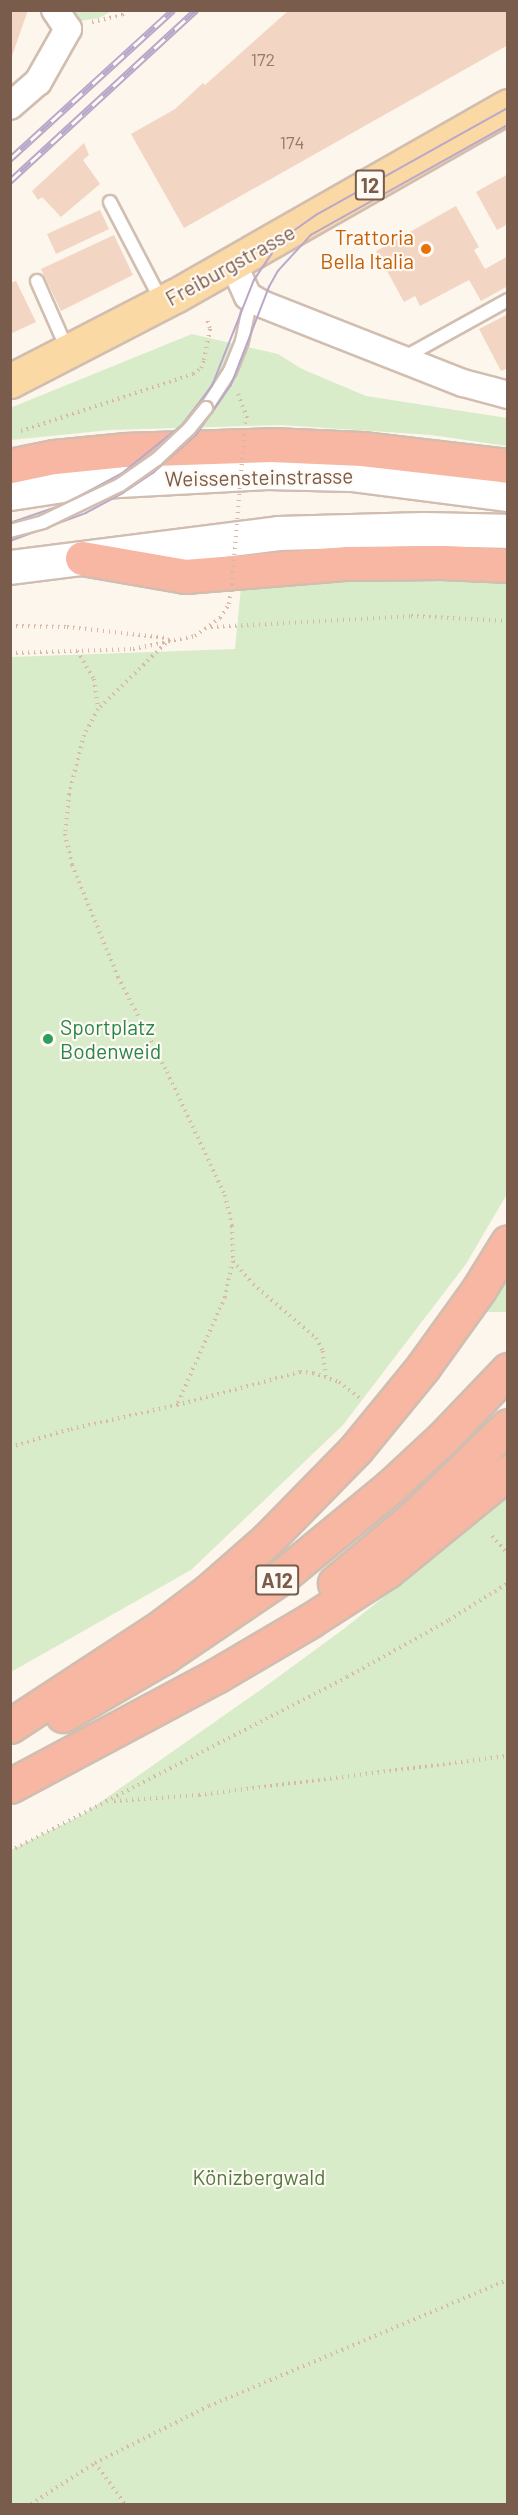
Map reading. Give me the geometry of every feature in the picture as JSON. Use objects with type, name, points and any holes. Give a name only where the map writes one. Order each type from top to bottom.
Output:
[{"type":"highway","points":[[10,466],[54,457],[124,450],[270,445],[386,452],[507,466]]},
{"type":"highway","points":[[82,558],[185,576],[347,563],[441,562],[507,565]]},
{"type":"highway","points":[[10,1725],[160,1628],[208,1591],[267,1540],[356,1449],[423,1367],[479,1289],[507,1242]]},
{"type":"highway","name":"A12","points":[[10,1743],[163,1657],[281,1577],[390,1487],[443,1438],[507,1370]]},
{"type":"highway","name":"A12","points":[[10,1786],[119,1728],[230,1659],[302,1609],[415,1516],[507,1426]]},
{"type":"highway","points":[[119,1728],[216,1676],[387,1571],[507,1472]]},
{"type":"main road","name":"Freiburgstrasse","points":[[10,381],[162,303],[507,106]]},
{"type":"main road","name":"Weissensteinstrasse","points":[[10,493],[82,482],[267,472],[351,474],[507,494]]},
{"type":"main road","points":[[10,567],[278,533],[423,529],[507,531]]},
{"type":"street","points":[[10,106],[38,82],[62,20]]},
{"type":"street","points":[[233,263],[248,296]]},
{"type":"street","name":"Freiburgstrasse","points":[[248,296],[262,304],[463,383],[507,395]]},
{"type":"lane","points":[[110,202],[162,303]]},
{"type":"lane","points":[[37,281],[67,350]]},
{"type":"lane","points":[[10,531],[43,522],[120,485],[157,459],[189,429],[230,371],[242,341],[249,309],[248,296]]},
{"type":"lane","points":[[402,359],[507,300]]},
{"type":"path","points":[[62,20],[122,15],[127,10]]},
{"type":"path","points":[[10,434],[198,371],[203,364],[210,331],[207,320]]},
{"type":"path","points":[[10,653],[133,649],[170,639],[195,636],[211,627],[229,604],[246,423]]},
{"type":"path","points":[[211,627],[411,616],[507,621]]},
{"type":"path","points":[[10,627],[67,627],[170,639]]},
{"type":"path","points":[[170,639],[98,709],[84,735],[69,794],[65,834],[72,865],[118,977],[167,1072],[225,1196],[232,1226],[233,1261],[225,1297],[177,1406]]},
{"type":"path","points":[[77,651],[94,679],[98,709]]},
{"type":"path","points":[[233,1261],[253,1284],[316,1338],[323,1351],[326,1376]]},
{"type":"path","points":[[10,1447],[71,1429],[177,1406],[300,1372],[326,1376],[339,1382],[361,1399]]},
{"type":"path","points":[[492,1536],[507,1554]]},
{"type":"path","points":[[10,1851],[111,1801],[347,1677],[449,1620],[507,1583]]},
{"type":"path","points":[[111,1801],[199,1795],[507,1756]]},
{"type":"path","points":[[31,2505],[95,2463],[209,2406],[507,2280]]},
{"type":"path","points":[[95,2463],[125,2505]]},
{"type":"green space","points":[[73,11],[112,11],[99,18],[80,21]]},
{"type":"green space","points":[[192,334],[278,354],[302,369],[366,396],[507,418],[507,446],[431,435],[281,425],[110,430],[11,440],[10,408]]},
{"type":"green space","points":[[408,579],[507,583],[507,1194],[466,1264],[343,1425],[191,1570],[11,1672],[11,657],[235,649],[241,587]]},
{"type":"green space","points":[[507,1273],[507,1312],[486,1312]]},
{"type":"green space","name":"Könizbergwald","points":[[507,1498],[507,2504],[11,2504],[11,1850],[82,1815],[259,1691],[345,1628]]},
{"type":"building","points":[[10,10],[28,10],[11,59],[10,59]]},
{"type":"building","points":[[289,10],[508,10],[508,45],[184,228],[131,134],[175,109]]},
{"type":"building","points":[[84,143],[89,155],[83,160],[100,184],[61,217],[42,197],[38,200],[32,191]]},
{"type":"building","points":[[508,174],[508,224],[497,230],[476,192]]},
{"type":"building","points":[[456,206],[479,247],[474,250],[485,269],[508,256],[508,286],[481,301],[469,280],[420,306],[415,296],[404,302],[376,251]]},
{"type":"building","points":[[100,210],[109,229],[56,254],[47,234]]},
{"type":"building","points":[[114,235],[133,275],[61,311],[41,269]]},
{"type":"building","points":[[16,281],[36,322],[10,334],[10,283]]},
{"type":"building","points":[[508,314],[508,368],[501,371],[479,329]]},
{"type":"tram line","points":[[10,523],[65,504],[121,474],[182,425],[212,386],[254,280],[274,250],[289,234],[318,214],[508,108]]},
{"type":"tram line","points":[[10,541],[86,513],[123,493],[153,473],[196,435],[231,385],[269,287],[278,271],[311,235],[508,125]]},
{"type":"railway","points":[[10,159],[173,10]]},
{"type":"railway","points":[[10,181],[196,10]]},
{"type":"place","name":"Trattoria Bella Italia","points":[[426,249]]},
{"type":"place","name":"Sportplatz Bodenweid","points":[[48,1039]]}]
